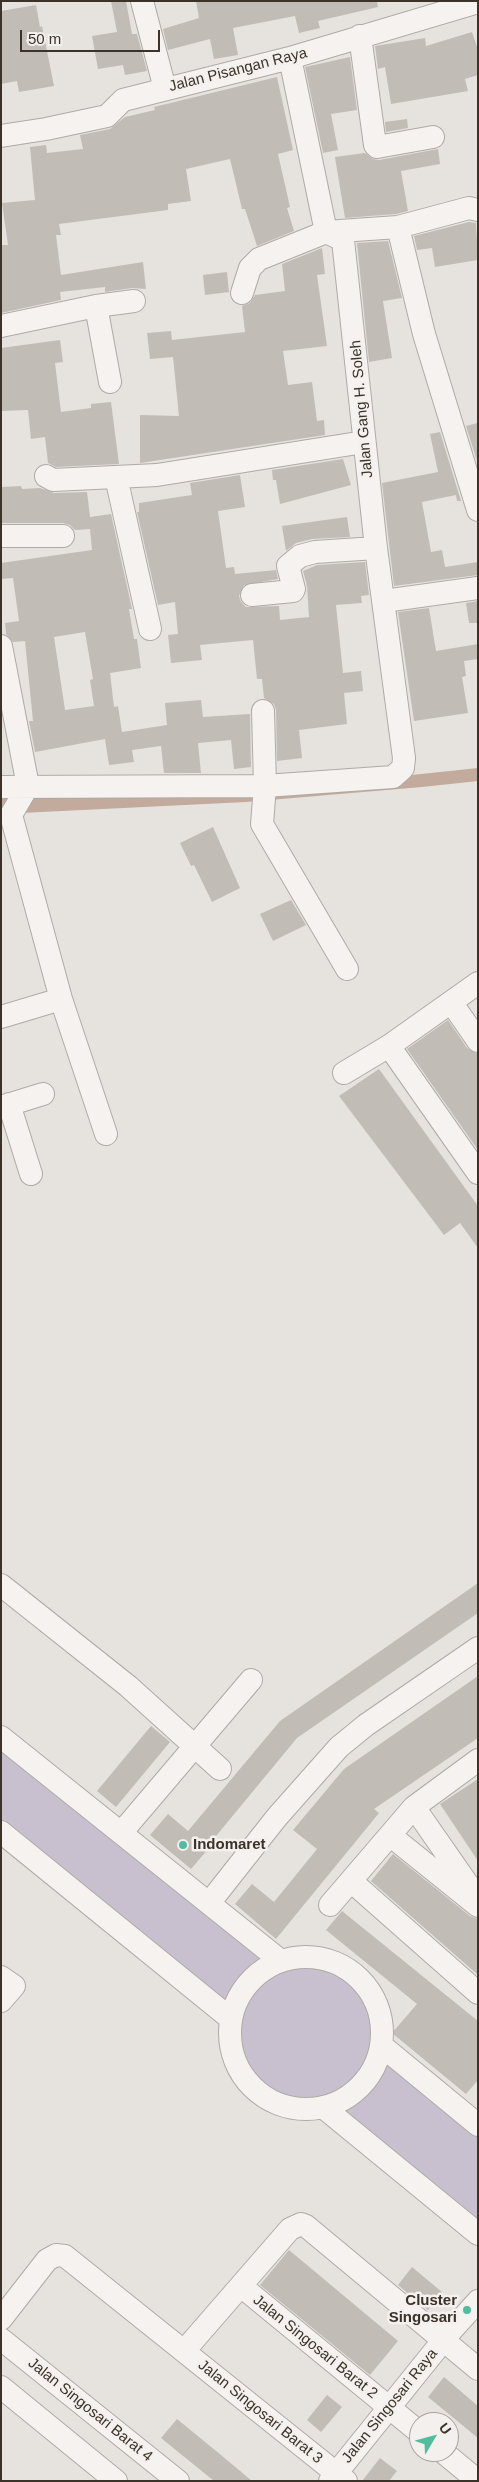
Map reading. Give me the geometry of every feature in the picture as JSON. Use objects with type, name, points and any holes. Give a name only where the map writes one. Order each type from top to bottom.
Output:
[{"type":"street","points":[[142,1],[165,89]]},
{"type":"street","name":"Jalan Pisangan Raya","points":[[1,136],[107,116],[122,100],[290,58],[360,36],[421,10],[478,2]]},
{"type":"street","points":[[360,36],[375,145],[377,147],[433,137]]},
{"type":"street","points":[[290,58],[326,232]]},
{"type":"street","points":[[242,293],[250,268],[254,262],[326,232],[398,227],[469,208],[478,210]]},
{"type":"street","points":[[398,227],[424,334],[478,510]]},
{"type":"street","name":"Jalan Gang H. Soleh","points":[[265,786],[393,777],[400,772],[404,758],[376,548],[364,442],[356,338],[343,240],[326,232]]},
{"type":"street","points":[[1,326],[96,306],[134,301]]},
{"type":"street","points":[[96,306],[110,382]]},
{"type":"street","points":[[46,476],[53,480],[116,478],[197,470],[364,442]]},
{"type":"street","points":[[116,478],[150,629]]},
{"type":"street","points":[[1,536],[62,536]]},
{"type":"street","points":[[252,595],[292,591],[294,589],[288,566],[300,556],[315,552],[376,548]]},
{"type":"street","points":[[384,601],[478,588]]},
{"type":"street","points":[[1,646],[28,786],[11,814],[61,999],[106,1134]]},
{"type":"street","points":[[263,710],[265,786],[262,824],[347,969]]},
{"type":"street","points":[[1,787],[265,786]]},
{"type":"street","points":[[344,1073],[389,1046],[478,984]]},
{"type":"street","points":[[1,1017],[61,999]]},
{"type":"street","points":[[451,1002],[478,1040]]},
{"type":"street","points":[[389,1046],[478,1173]]},
{"type":"street","points":[[31,1174],[5,1106],[43,1094]]},
{"type":"street","points":[[1,1585],[128,1686],[220,1769]]},
{"type":"street","points":[[210,1902],[277,1817],[339,1747],[366,1725],[478,1648]]},
{"type":"street","points":[[121,1833],[251,1680]]},
{"type":"street","points":[[1,1737],[210,1902],[281,1961]]},
{"type":"street","points":[[330,1905],[414,1808],[477,1763]]},
{"type":"street","points":[[414,1808],[476,1900]]},
{"type":"street","points":[[1,1832],[231,2020]]},
{"type":"street","points":[[391,1836],[476,1900]]},
{"type":"street","points":[[350,1882],[478,1993]]},
{"type":"street","points":[[295,1957],[324,1959],[350,1970],[370,1991],[377,2004],[381,2018],[382,2046],[378,2060],[362,2086],[344,2099],[323,2107],[309,2109],[279,2104],[254,2088],[244,2077],[232,2049],[231,2020],[240,1994],[249,1982],[269,1966],[295,1957]]},
{"type":"street","points":[[382,2046],[478,2125]]},
{"type":"street","points":[[323,2107],[478,2234]]},
{"type":"street","points":[[184,2351],[296,2225],[306,2226],[446,2336],[478,2369]]},
{"type":"street","name":"Jalan Singosari Barat 3","points":[[1,2319],[48,2260],[56,2255],[65,2256],[184,2351],[337,2478]]},
{"type":"street","name":"Jalan Singosari Barat 2","points":[[241,2286],[409,2424]]},
{"type":"street","points":[[446,2336],[455,2321],[478,2292]]},
{"type":"street","points":[[446,2336],[478,2302]]},
{"type":"street","name":"Jalan Singosari Raya","points":[[337,2478],[446,2336]]},
{"type":"street","name":"Jalan Singosari Barat 4","points":[[1,2339],[178,2481]]},
{"type":"street","points":[[1,2387],[116,2481]]},
{"type":"street","points":[[455,2462],[478,2481]]},
{"type":"shaded area","points":[[478,768],[478,781],[422,787],[246,802],[1,814],[1,787],[393,777]]},
{"type":"shaded area","points":[[1,1737],[281,1961],[310,1957],[324,1959],[338,1963],[361,1980],[370,1991],[381,2018],[382,2046],[478,2125],[478,2234],[323,2107],[309,2109],[279,2104],[254,2088],[244,2077],[232,2049],[231,2019],[1,1832]]},
{"type":"building","points":[[111,1],[126,1],[132,34],[137,34],[147,71],[125,75],[123,65],[98,69],[92,36],[117,32]]},
{"type":"building","points":[[196,1],[377,1],[378,7],[318,21],[320,28],[299,33],[295,16],[233,28],[238,55],[214,59],[210,39],[168,50],[163,29],[199,18]]},
{"type":"building","points":[[36,5],[54,86],[19,92],[17,81],[1,84],[1,11]]},
{"type":"building","points":[[472,32],[478,50],[478,75],[465,79],[468,91],[391,104],[385,67],[378,69],[375,46],[425,38],[426,46]]},
{"type":"building","points":[[350,57],[357,110],[331,114],[338,150],[323,153],[305,67]]},
{"type":"building","points":[[277,77],[293,150],[278,154],[290,207],[287,208],[294,231],[257,246],[245,209],[242,209],[230,159],[186,169],[191,201],[168,204],[168,210],[59,224],[61,235],[56,235],[61,275],[143,262],[146,289],[132,288],[105,292],[105,287],[60,292],[61,300],[1,313],[1,245],[8,245],[2,203],[35,200],[30,147],[46,145],[47,153],[83,149],[80,135],[110,129],[125,117],[155,110],[154,107]]},
{"type":"building","points":[[407,119],[408,128],[386,132],[385,122]]},
{"type":"building","points":[[438,149],[440,164],[401,171],[408,211],[396,214],[345,218],[335,157],[365,153],[373,159],[379,160]]},
{"type":"building","points":[[469,222],[476,223],[478,260],[435,267],[432,248],[417,250],[414,236]]},
{"type":"building","points":[[388,241],[402,298],[383,301],[392,358],[369,362],[357,243]]},
{"type":"building","points":[[322,248],[325,274],[317,275],[327,346],[283,351],[288,385],[312,382],[317,421],[324,420],[325,435],[140,463],[140,415],[179,416],[173,357],[150,359],[147,333],[171,331],[172,340],[245,332],[242,306],[250,303],[255,295],[285,291],[282,264]]},
{"type":"building","points":[[227,272],[229,292],[205,295],[203,275]]},
{"type":"building","points":[[60,340],[63,362],[55,363],[61,412],[91,408],[91,404],[111,402],[119,464],[56,467],[48,463],[45,437],[31,439],[28,410],[1,411],[1,348]]},
{"type":"building","points":[[478,423],[478,464],[466,426]]},
{"type":"building","points":[[440,432],[461,501],[457,501],[456,495],[422,502],[431,552],[442,550],[445,567],[478,562],[478,575],[394,586],[382,483],[438,472],[430,434]]},
{"type":"building","points":[[343,459],[351,485],[280,504],[276,480],[273,480],[272,470]]},
{"type":"building","points":[[240,475],[245,507],[218,511],[226,568],[234,567],[235,574],[276,570],[278,579],[244,585],[239,596],[241,602],[246,607],[279,606],[280,620],[309,617],[307,586],[303,571],[317,565],[365,562],[369,595],[361,596],[362,603],[336,605],[343,673],[361,671],[363,691],[344,693],[347,724],[299,730],[302,758],[277,761],[276,710],[274,704],[264,698],[262,679],[257,679],[253,640],[200,645],[202,660],[171,663],[168,635],[178,634],[175,602],[158,605],[137,512],[139,512],[139,503],[192,495],[190,483]]},
{"type":"building","points":[[21,486],[22,489],[40,488],[54,493],[87,492],[90,517],[111,514],[132,609],[129,609],[134,639],[137,639],[141,668],[110,673],[114,707],[118,706],[122,732],[167,725],[165,703],[201,700],[203,717],[250,714],[251,767],[234,769],[231,740],[198,743],[201,773],[164,773],[161,746],[132,750],[134,762],[109,765],[105,739],[35,752],[29,721],[33,721],[25,641],[13,642],[6,634],[5,623],[19,621],[13,578],[1,579],[1,563],[92,550],[90,529],[75,530],[70,525],[63,523],[1,523],[1,487]],"holes":[[[85,632],[93,679],[90,680],[94,706],[65,710],[54,637]]]},
{"type":"building","points":[[347,517],[350,537],[312,539],[296,543],[286,551],[282,526]]},
{"type":"building","points":[[478,601],[478,623],[469,623],[466,603]]},
{"type":"building","points":[[429,608],[436,651],[478,644],[478,659],[464,661],[466,676],[462,677],[468,713],[414,721],[398,612]]},
{"type":"building","points":[[213,827],[240,888],[212,902],[194,865],[191,866],[180,843]]},
{"type":"building","points":[[291,900],[306,925],[273,941],[260,914]]},
{"type":"building","points":[[448,1020],[467,1048],[478,1054],[478,1150],[407,1049]]},
{"type":"building","points":[[379,1069],[478,1206],[478,1248],[460,1223],[444,1235],[339,1096]]},
{"type":"building","points":[[478,1583],[478,1613],[297,1738],[191,1869],[150,1835],[168,1814],[188,1831],[280,1721]]},
{"type":"building","points":[[478,1676],[478,1738],[374,1809],[379,1813],[276,1939],[235,1904],[252,1884],[274,1902],[317,1849],[293,1830],[344,1769]]},
{"type":"building","points":[[151,1726],[170,1742],[116,1807],[97,1791]]},
{"type":"building","points":[[478,1779],[478,1861],[440,1804]]},
{"type":"building","points":[[393,1854],[470,1916],[478,1919],[478,1975],[371,1881]]},
{"type":"building","points":[[342,1911],[478,2021],[478,2080],[466,2094],[392,2033],[417,2004],[326,1930]]},
{"type":"building","points":[[289,2250],[398,2341],[370,2375],[260,2285]]},
{"type":"building","points":[[412,2267],[442,2292],[428,2310],[398,2285]]},
{"type":"building","points":[[444,2377],[478,2406],[478,2438],[459,2422],[459,2412],[446,2412],[428,2397]]},
{"type":"building","points":[[327,2395],[342,2407],[321,2432],[307,2420]]},
{"type":"building","points":[[177,2419],[252,2481],[214,2481],[161,2438]]},
{"type":"building","points":[[380,2458],[397,2471],[389,2481],[362,2481]]},
{"type":"place","name":"Indomaret","points":[[183,1845]]},
{"type":"place","name":"Cluster Singosari","points":[[467,2310]]}]
